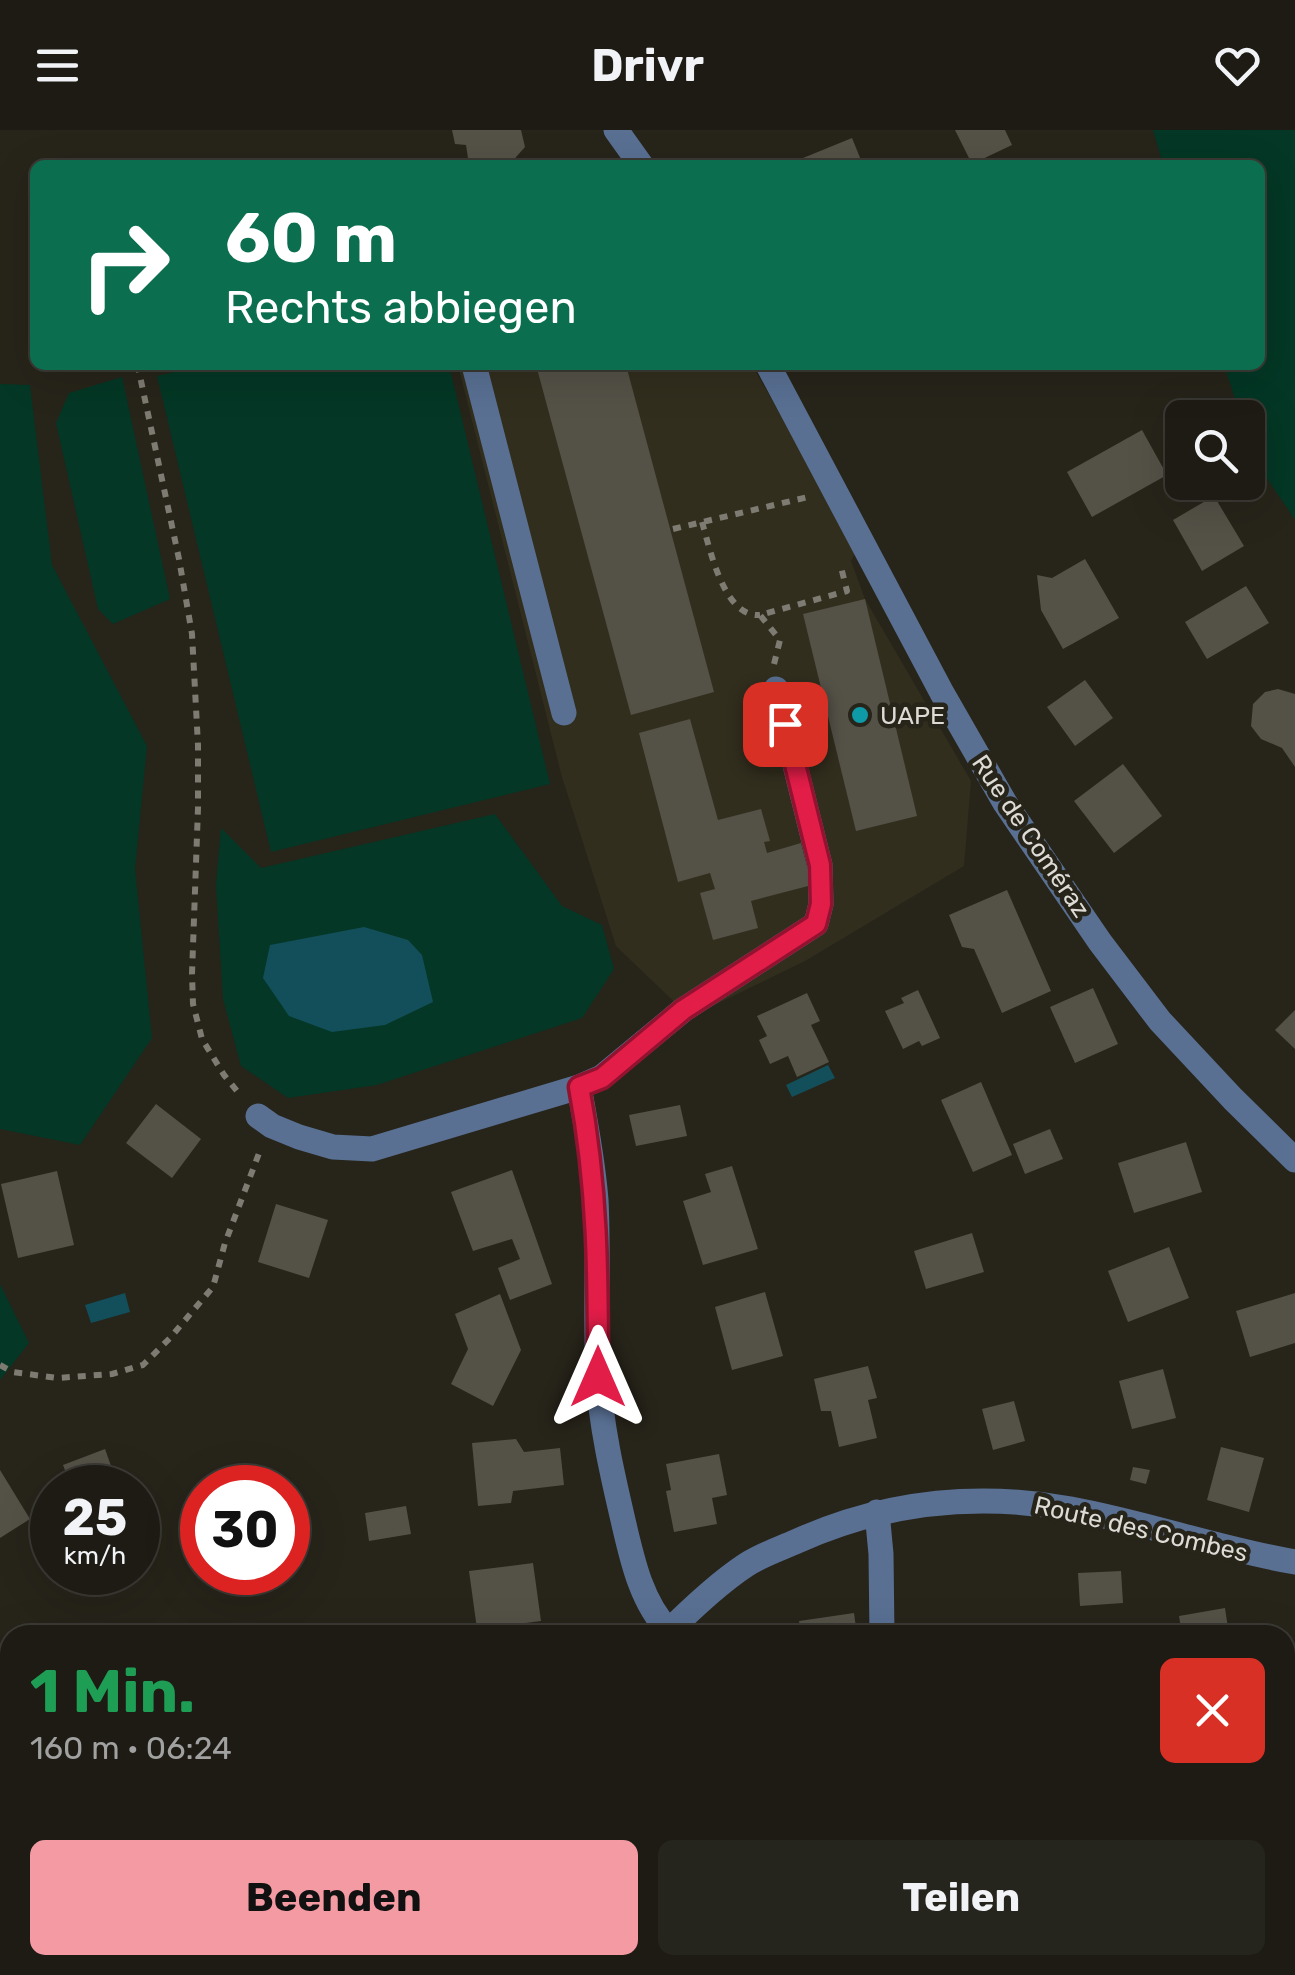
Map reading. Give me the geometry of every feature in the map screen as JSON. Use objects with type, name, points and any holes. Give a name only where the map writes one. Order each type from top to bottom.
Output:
[{"type":"street","points":[[616,130],[637,160]]},
{"type":"street","points":[[475,370],[564,713]]},
{"type":"street","name":"Rue de Coméraz","points":[[767,373],[1005,803],[1100,942],[1160,1021],[1295,1160]]},
{"type":"street","points":[[265,1121],[299,1138],[372,1149],[579,1087],[602,1078],[683,1010],[816,924],[821,904],[820,865],[775,680]]},
{"type":"street","points":[[579,1087],[595,1197],[598,1377],[610,1463],[627,1539],[646,1598],[662,1625]]},
{"type":"street","name":"Route des Combes","points":[[675,1625],[748,1563],[828,1526],[877,1512],[948,1501],[1036,1504],[1113,1518],[1295,1562]]},
{"type":"street","points":[[877,1512],[882,1554],[882,1625]]},
{"type":"path","points":[[0,1365],[13,1372],[58,1378],[112,1374],[143,1365],[213,1287],[265,1121],[224,1076],[202,1039],[193,1004],[198,777],[192,634],[180,559],[139,370]]},
{"type":"path","points":[[673,528],[817,495],[832,487]]},
{"type":"path","points":[[702,522],[723,585],[750,616],[847,591],[838,558]]},
{"type":"path","points":[[760,614],[780,640],[775,680]]},
{"type":"shaded area","points":[[459,370],[755,370],[855,554],[851,561],[865,599],[971,781],[964,866],[805,961],[690,1017],[616,946],[562,777]]},
{"type":"green space","points":[[1153,130],[1295,130],[1295,520],[1265,474],[1265,400],[1235,400],[1226,370],[1265,370],[1265,160],[1162,160]]},
{"type":"green space","points":[[182,370],[450,370],[550,784],[271,852],[157,376]]},
{"type":"green space","points":[[122,377],[170,599],[113,624],[98,609],[56,423],[69,393]]},
{"type":"green space","points":[[0,384],[30,385],[52,565],[147,746],[135,869],[152,1038],[80,1145],[0,1129]]},
{"type":"green space","points":[[495,814],[562,906],[602,925],[614,969],[582,1018],[377,1085],[288,1098],[241,1066],[223,999],[216,885],[221,828],[261,868]]},
{"type":"green space","points":[[0,1284],[29,1343],[0,1380]]},
{"type":"water","points":[[364,927],[408,940],[422,955],[433,1002],[385,1025],[332,1032],[289,1016],[263,978],[270,945]]},
{"type":"water","points":[[828,1065],[835,1078],[792,1097],[786,1085]]},
{"type":"water","points":[[125,1293],[130,1312],[91,1323],[85,1305]]},
{"type":"building","points":[[452,130],[521,130],[525,147],[513,160],[468,160],[466,145],[455,144]]},
{"type":"building","points":[[955,130],[1005,130],[1012,145],[980,160],[970,160]]},
{"type":"building","points":[[852,138],[861,160],[804,160]]},
{"type":"building","points":[[537,370],[627,370],[714,692],[631,715]]},
{"type":"building","points":[[1142,430],[1165,476],[1092,517],[1067,472]]},
{"type":"building","points":[[1207,500],[1216,500],[1244,546],[1202,571],[1173,520]]},
{"type":"building","points":[[1085,559],[1119,618],[1063,649],[1041,610],[1037,575],[1052,578]]},
{"type":"building","points":[[1246,586],[1269,623],[1207,659],[1185,622]]},
{"type":"building","name":"UAPE","points":[[865,599],[917,816],[856,831],[803,614]]},
{"type":"building","points":[[1085,680],[1113,718],[1075,746],[1047,707]]},
{"type":"building","points":[[1278,689],[1295,694],[1295,767],[1282,748],[1261,739],[1251,726],[1253,704],[1265,692]]},
{"type":"building","points":[[690,719],[718,820],[761,809],[770,841],[764,842],[767,853],[801,843],[812,885],[751,901],[758,928],[713,940],[700,893],[715,889],[710,873],[678,882],[639,733]]},
{"type":"building","points":[[1123,764],[1162,816],[1114,853],[1074,801]]},
{"type":"building","points":[[1007,890],[1051,991],[1002,1013],[974,949],[962,947],[949,915]]},
{"type":"building","points":[[1093,988],[1118,1044],[1075,1063],[1050,1007]]},
{"type":"building","points":[[918,990],[940,1038],[922,1046],[919,1041],[903,1049],[885,1011],[904,1003],[901,998]]},
{"type":"building","points":[[807,993],[820,1021],[811,1025],[829,1062],[797,1077],[788,1056],[770,1064],[759,1040],[767,1036],[757,1016]]},
{"type":"building","points":[[1295,1010],[1295,1049],[1275,1030]]},
{"type":"building","points":[[981,1082],[1012,1155],[973,1172],[941,1100]]},
{"type":"building","points":[[156,1104],[201,1139],[172,1178],[126,1143]]},
{"type":"building","points":[[680,1105],[687,1136],[636,1146],[629,1115]]},
{"type":"building","points":[[1050,1129],[1063,1159],[1025,1174],[1013,1144]]},
{"type":"building","points":[[1186,1142],[1202,1192],[1134,1213],[1118,1163]]},
{"type":"building","points":[[732,1166],[758,1249],[703,1265],[683,1201],[711,1192],[705,1174]]},
{"type":"building","points":[[512,1170],[552,1284],[510,1300],[498,1268],[520,1259],[512,1239],[473,1251],[451,1192]]},
{"type":"building","points":[[57,1171],[74,1245],[18,1258],[1,1184]]},
{"type":"building","points":[[276,1204],[328,1220],[309,1278],[258,1262]]},
{"type":"building","points":[[972,1233],[984,1272],[926,1289],[914,1251]]},
{"type":"building","points":[[1169,1247],[1189,1298],[1128,1322],[1108,1271]]},
{"type":"building","points":[[765,1292],[783,1356],[732,1370],[715,1307]]},
{"type":"building","points":[[1295,1293],[1295,1343],[1250,1357],[1236,1311]]},
{"type":"building","points":[[500,1294],[521,1350],[493,1406],[451,1384],[468,1349],[455,1314]]},
{"type":"building","points":[[868,1366],[877,1398],[868,1400],[877,1438],[839,1447],[831,1411],[821,1411],[814,1379]]},
{"type":"building","points":[[1163,1369],[1176,1418],[1132,1429],[1119,1381]]},
{"type":"building","points":[[1014,1401],[1025,1441],[993,1450],[982,1409]]},
{"type":"building","points":[[516,1439],[524,1452],[560,1448],[564,1485],[513,1491],[511,1503],[478,1506],[472,1443]]},
{"type":"building","points":[[1221,1447],[1264,1458],[1249,1512],[1207,1500]]},
{"type":"building","points":[[105,1449],[111,1465],[63,1465]]},
{"type":"building","points":[[719,1454],[727,1495],[712,1498],[717,1524],[674,1532],[666,1491],[671,1490],[666,1464]]},
{"type":"building","points":[[1133,1467],[1150,1470],[1146,1484],[1130,1480]]},
{"type":"building","points":[[0,1470],[30,1519],[0,1538]]},
{"type":"building","points":[[406,1506],[411,1534],[369,1541],[365,1513]]},
{"type":"building","points":[[533,1563],[541,1621],[476,1625],[469,1571]]},
{"type":"building","points":[[1121,1571],[1123,1603],[1080,1606],[1078,1573]]},
{"type":"building","points":[[1225,1608],[1228,1625],[1180,1625],[1179,1616]]},
{"type":"building","points":[[854,1613],[856,1625],[800,1625],[799,1621]]},
{"type":"place","name":"UAPE","points":[[860,715]]},
{"type":"route","points":[[598,1377],[595,1197],[579,1087],[602,1078],[683,1010],[816,924],[821,904],[820,865],[785,724]]}]
